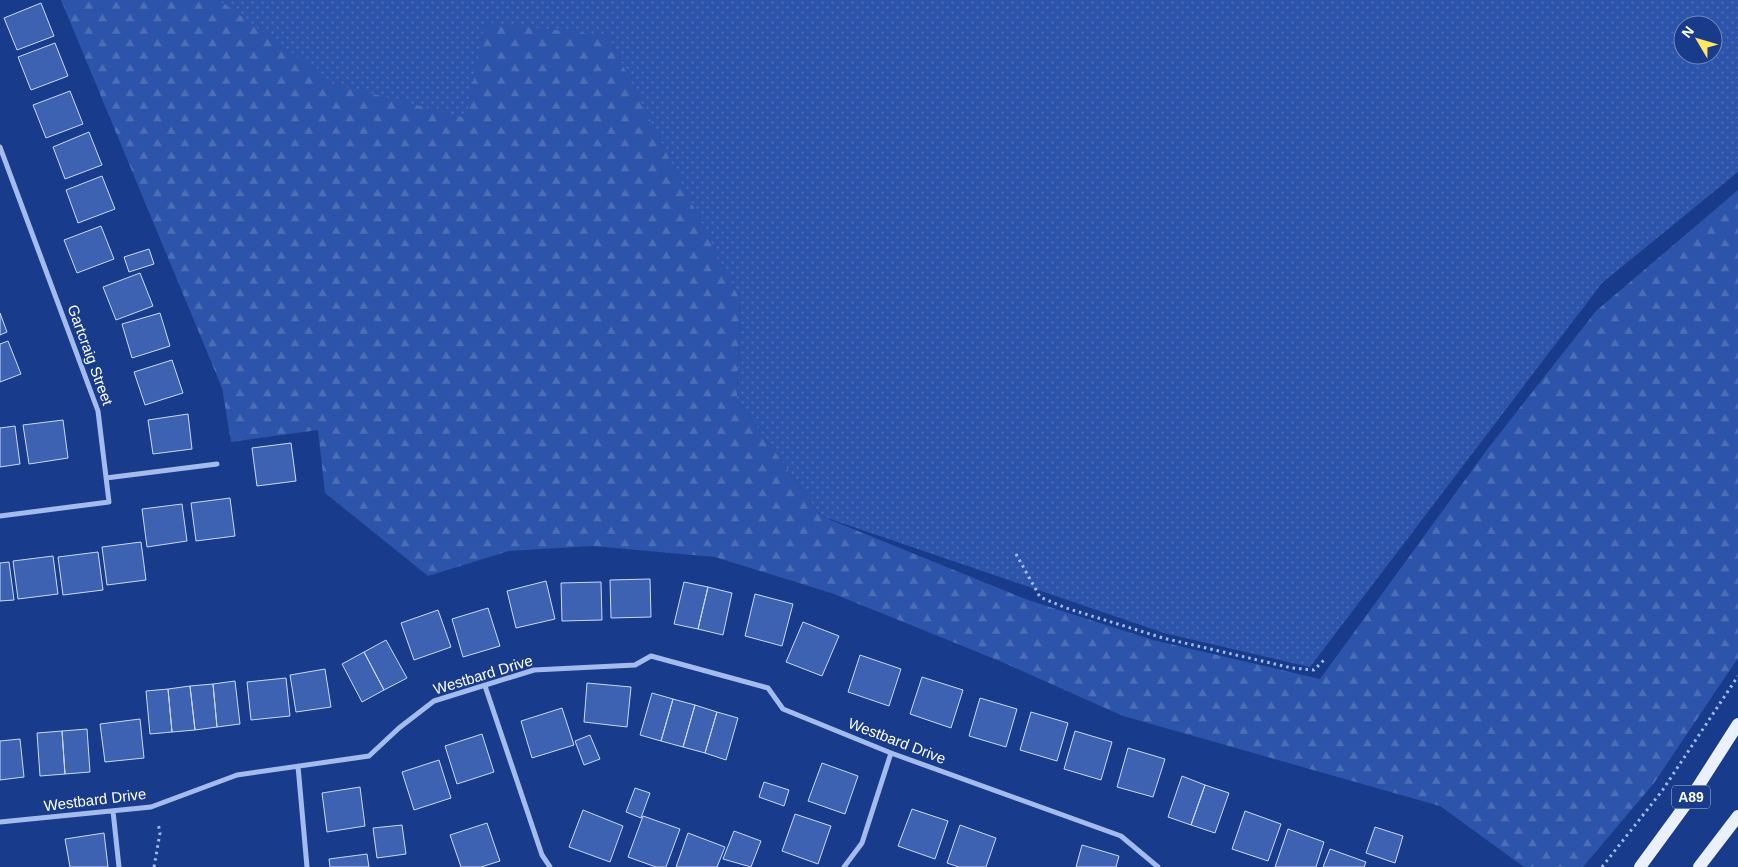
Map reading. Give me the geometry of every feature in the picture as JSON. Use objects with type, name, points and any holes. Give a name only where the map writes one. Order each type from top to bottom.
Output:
[{"type":"main road","name":"A89","points":[[1640,867],[1692,796],[1738,724]]},
{"type":"main road","points":[[1699,867],[1738,816]]},
{"type":"street","name":"Gartcraig Street","points":[[0,147],[98,411],[109,502],[0,516]]},
{"type":"street","points":[[106,478],[217,464]]},
{"type":"street","name":"Westbard Drive","points":[[0,822],[156,805],[236,775],[369,756],[399,728],[434,701],[534,670],[635,665],[651,656],[768,688],[783,709],[891,753],[1121,836],[1158,867]]},
{"type":"street","points":[[485,686],[542,855],[550,867]]},
{"type":"street","points":[[844,867],[862,843],[891,753]]},
{"type":"street","points":[[298,766],[307,866]]},
{"type":"street","points":[[113,811],[119,867]]},
{"type":"path","points":[[1016,554],[1040,597],[1066,608],[1163,638],[1292,668],[1314,670],[1326,658]]},
{"type":"path","points":[[1602,867],[1662,791],[1738,676]]},
{"type":"path","points":[[154,867],[160,832],[156,805]]},
{"type":"green space","points":[[61,0],[219,0],[335,84],[466,118],[485,22],[608,36],[740,300],[737,399],[821,516],[1028,600],[1153,640],[1320,679],[1489,447],[1596,311],[1738,190],[1738,658],[1654,783],[1583,867],[1524,867],[1440,806],[1123,716],[1002,662],[834,594],[715,557],[593,546],[509,551],[428,576],[325,493],[318,430],[231,442],[222,388]]},
{"type":"green space","points":[[169,0],[1738,0],[1738,172],[1602,283],[1310,667],[1164,633],[821,516],[737,399],[740,300],[392,164]]},
{"type":"building","points":[[41,3],[54,36],[17,50],[4,18]]},
{"type":"building","points":[[55,43],[68,76],[31,90],[18,57]]},
{"type":"building","points":[[70,91],[83,124],[46,138],[33,105]]},
{"type":"building","points":[[89,132],[102,165],[65,179],[53,147]]},
{"type":"building","points":[[102,176],[115,209],[78,223],[66,190]]},
{"type":"building","points":[[101,226],[114,259],[77,273],[64,240]]},
{"type":"building","points":[[149,249],[154,264],[129,272],[124,257]]},
{"type":"building","points":[[140,273],[153,306],[116,320],[103,287]]},
{"type":"building","points":[[0,313],[7,332],[0,335]]},
{"type":"building","points":[[160,313],[170,346],[132,358],[122,324]]},
{"type":"building","points":[[8,341],[21,374],[0,382],[0,344]]},
{"type":"building","points":[[172,360],[183,393],[145,405],[134,372]]},
{"type":"building","points":[[188,414],[192,449],[153,454],[148,420]]},
{"type":"building","points":[[63,420],[68,458],[29,464],[23,425]]},
{"type":"building","points":[[15,426],[20,464],[0,467],[0,428]]},
{"type":"building","points":[[291,443],[296,481],[257,486],[252,448]]},
{"type":"building","points":[[230,498],[235,536],[196,541],[191,503]]},
{"type":"building","points":[[182,504],[187,541],[147,547],[142,509]]},
{"type":"building","points":[[141,542],[146,580],[107,585],[102,547]]},
{"type":"building","points":[[98,552],[103,590],[63,595],[58,557]]},
{"type":"building","points":[[53,556],[58,594],[18,599],[13,561]]},
{"type":"building","points":[[9,562],[14,600],[0,601],[0,563]]},
{"type":"building","points":[[650,579],[651,617],[611,618],[610,580]]},
{"type":"building","points":[[546,581],[555,619],[516,628],[507,591]]},
{"type":"building","points":[[601,582],[602,620],[562,621],[561,583]]},
{"type":"building","points":[[684,582],[708,587],[698,629],[674,624]]},
{"type":"building","points":[[708,587],[732,593],[723,635],[698,629]]},
{"type":"building","points":[[755,594],[793,604],[782,646],[745,636]]},
{"type":"building","points":[[488,608],[500,646],[463,657],[452,619]]},
{"type":"building","points":[[438,610],[451,647],[414,660],[401,623]]},
{"type":"building","points":[[803,622],[839,636],[822,676],[786,662]]},
{"type":"building","points":[[386,640],[407,678],[384,690],[364,652]]},
{"type":"building","points":[[364,652],[384,690],[362,702],[342,664]]},
{"type":"building","points":[[860,655],[901,669],[889,706],[848,692]]},
{"type":"building","points":[[325,669],[331,707],[296,712],[290,675]]},
{"type":"building","points":[[922,677],[963,690],[951,728],[910,714]]},
{"type":"building","points":[[286,678],[290,716],[251,720],[247,682]]},
{"type":"building","points":[[235,681],[240,724],[217,727],[213,684]]},
{"type":"building","points":[[587,683],[631,687],[627,727],[584,722]]},
{"type":"building","points":[[213,684],[217,727],[195,730],[190,686]]},
{"type":"building","points":[[190,686],[195,730],[172,732],[168,689]]},
{"type":"building","points":[[168,689],[172,732],[150,734],[146,691]]},
{"type":"building","points":[[652,693],[673,699],[661,741],[640,735]]},
{"type":"building","points":[[980,698],[1017,709],[1006,747],[969,736]]},
{"type":"building","points":[[673,699],[695,705],[683,747],[661,741]]},
{"type":"building","points":[[695,705],[717,712],[705,753],[683,747]]},
{"type":"building","points":[[562,708],[574,745],[532,758],[521,721]]},
{"type":"building","points":[[717,712],[738,718],[726,760],[705,753]]},
{"type":"building","points":[[1031,712],[1068,723],[1057,761],[1020,750]]},
{"type":"building","points":[[140,719],[144,758],[105,762],[100,724]]},
{"type":"building","points":[[87,729],[90,772],[65,774],[62,731]]},
{"type":"building","points":[[62,731],[65,774],[40,776],[37,733]]},
{"type":"building","points":[[1075,731],[1112,742],[1101,780],[1064,769]]},
{"type":"building","points":[[482,734],[494,772],[457,784],[445,746]]},
{"type":"building","points":[[590,735],[600,759],[584,765],[575,741]]},
{"type":"building","points":[[20,739],[24,777],[0,780],[0,741]]},
{"type":"building","points":[[1128,748],[1165,759],[1153,797],[1117,787]]},
{"type":"building","points":[[439,760],[451,798],[414,810],[402,772]]},
{"type":"building","points":[[822,763],[858,776],[845,814],[808,801]]},
{"type":"building","points":[[1182,776],[1205,785],[1191,825],[1168,817]]},
{"type":"building","points":[[764,782],[789,790],[784,806],[759,797]]},
{"type":"building","points":[[1205,785],[1229,793],[1215,833],[1191,825]]},
{"type":"building","points":[[360,787],[365,826],[327,832],[322,793]]},
{"type":"building","points":[[635,788],[650,793],[641,818],[626,812]]},
{"type":"building","points":[[912,809],[948,821],[935,859],[898,846]]},
{"type":"building","points":[[583,810],[623,826],[610,862],[569,847]]},
{"type":"building","points":[[1245,811],[1281,824],[1268,861],[1232,849]]},
{"type":"building","points":[[795,814],[831,826],[818,864],[782,851]]},
{"type":"building","points":[[643,816],[680,829],[666,867],[656,867],[628,857]]},
{"type":"building","points":[[487,823],[500,861],[481,867],[461,867],[450,835]]},
{"type":"building","points":[[402,825],[406,854],[377,858],[373,828]]},
{"type":"building","points":[[960,825],[996,838],[986,867],[959,867],[947,863]]},
{"type":"building","points":[[1375,827],[1403,836],[1395,863],[1366,853]]},
{"type":"building","points":[[1288,829],[1324,842],[1316,867],[1275,867]]},
{"type":"building","points":[[734,831],[761,841],[751,867],[723,859]]},
{"type":"building","points":[[104,833],[108,867],[70,867],[65,839]]},
{"type":"building","points":[[688,833],[725,847],[717,867],[676,867]]},
{"type":"building","points":[[1082,845],[1119,856],[1116,867],[1076,867]]},
{"type":"building","points":[[1330,849],[1366,862],[1364,867],[1323,867]]},
{"type":"building","points":[[367,854],[369,867],[330,867],[329,859]]}]
